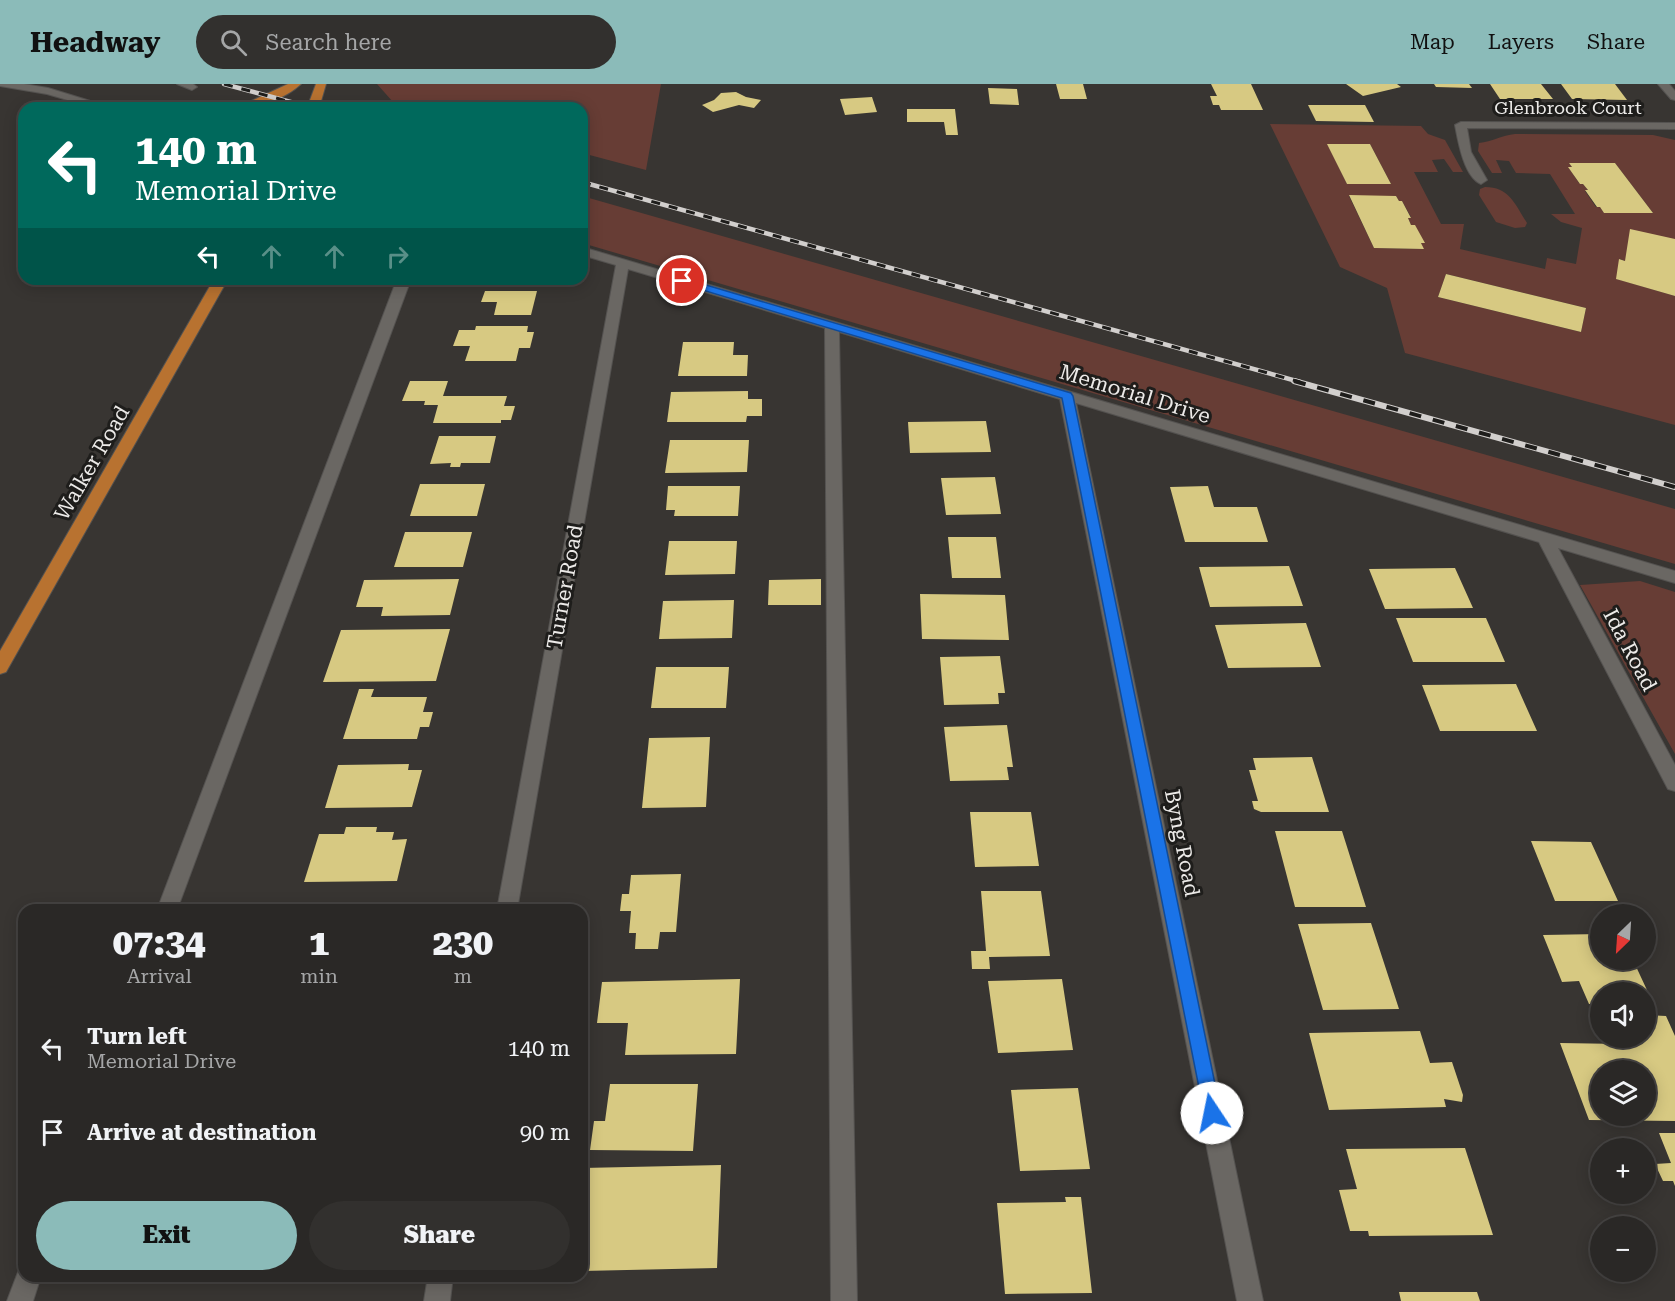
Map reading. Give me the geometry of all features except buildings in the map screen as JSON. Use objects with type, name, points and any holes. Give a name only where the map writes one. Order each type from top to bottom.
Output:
[{"type":"main road","points":[[259,102],[296,84]]},
{"type":"main road","points":[[315,102],[321,84]]},
{"type":"main road","name":"Walker Road","points":[[0,667],[218,285]]},
{"type":"street","points":[[4,84],[48,91],[86,102]]},
{"type":"street","points":[[1663,84],[1675,97]]},
{"type":"street","name":"Glenbrook Court","points":[[1481,180],[1465,152],[1461,125],[1675,126]]},
{"type":"street","name":"Memorial Drive","points":[[588,253],[1675,577]]},
{"type":"street","name":"Turner Road","points":[[508,904],[623,263]]},
{"type":"street","points":[[169,904],[402,285]]},
{"type":"street","points":[[832,326],[844,1301]]},
{"type":"street","name":"Byng Road","points":[[1067,396],[1250,1301]]},
{"type":"street","name":"Ida Road","points":[[1545,539],[1675,783]]},
{"type":"street","points":[[20,1301],[27,1282]]},
{"type":"street","points":[[437,1301],[440,1282]]},
{"type":"shaded area","points":[[377,84],[661,84],[646,170],[588,155],[588,102],[393,102]]},
{"type":"shaded area","points":[[1270,124],[1421,126],[1428,134],[1445,140],[1463,172],[1453,172],[1444,159],[1432,160],[1438,172],[1414,172],[1441,224],[1464,224],[1460,249],[1545,269],[1547,258],[1576,264],[1582,228],[1561,222],[1551,214],[1575,214],[1550,174],[1516,173],[1509,161],[1496,160],[1502,173],[1492,173],[1478,151],[1479,143],[1515,134],[1653,135],[1675,140],[1675,239],[1625,261],[1620,259],[1617,279],[1675,296],[1675,425],[1405,353],[1387,288],[1340,267]],"holes":[[[1328,144],[1370,144],[1391,184],[1347,184]],[[1569,163],[1615,163],[1653,213],[1604,213],[1600,207],[1596,207],[1585,191],[1588,190],[1579,183],[1569,168],[1572,167]],[[1349,196],[1396,196],[1399,201],[1402,201],[1411,217],[1408,218],[1411,225],[1415,226],[1424,243],[1421,243],[1423,249],[1374,248]],[[1446,274],[1586,308],[1581,332],[1438,297]]]},
{"type":"shaded area","points":[[1485,187],[1506,193],[1527,223],[1525,227],[1515,228],[1496,222],[1479,195],[1480,189]]},
{"type":"shaded area","points":[[588,198],[1675,509],[1675,564],[588,245]]},
{"type":"shaded area","points":[[1640,581],[1675,592],[1675,754],[1580,585]]},
{"type":"railway","points":[[224,84],[291,102]]},
{"type":"railway","points":[[588,184],[1300,382]]},
{"type":"railway","points":[[1294,381],[1675,487]]},
{"type":"route","points":[[682,281],[1067,396],[1212,1113]]}]
